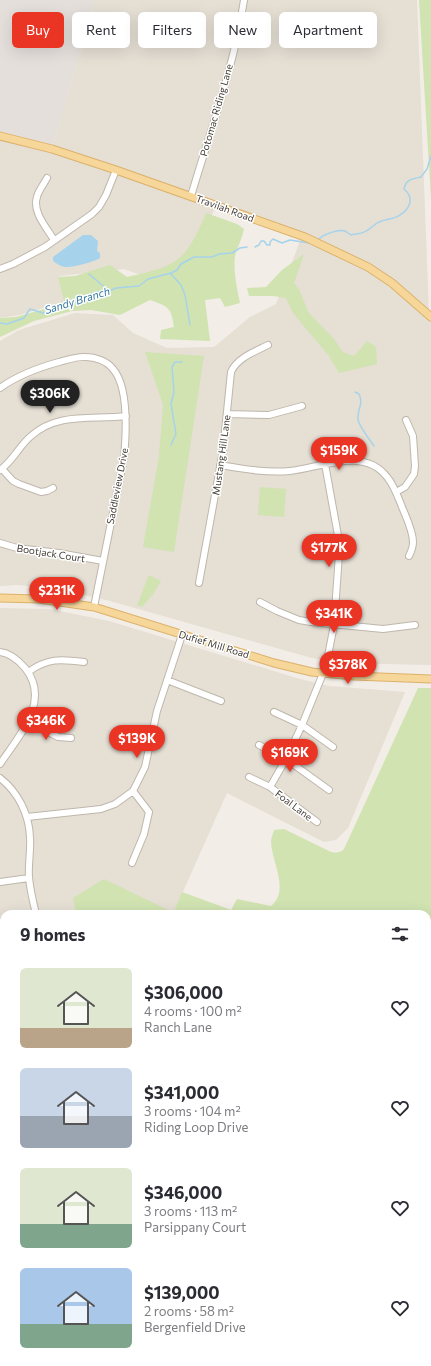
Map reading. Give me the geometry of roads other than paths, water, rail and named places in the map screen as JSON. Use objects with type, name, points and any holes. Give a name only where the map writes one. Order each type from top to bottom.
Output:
[{"type":"main road","name":"Travilah Road","points":[[0,136],[52,149],[116,170],[302,236],[368,267],[392,283],[431,317]]},
{"type":"main road","name":"Dufief Mill Road","points":[[0,598],[39,600],[94,607],[274,663],[324,674],[431,679]]},
{"type":"street","name":"Potomac Riding Lane","points":[[191,196],[225,83],[239,28],[244,0]]},
{"type":"street","points":[[0,269],[13,264],[45,247],[92,214],[99,207],[106,195],[116,170]]},
{"type":"street","points":[[47,178],[37,197],[36,203],[38,215],[54,240]]},
{"type":"street","name":"Mustang Hill Lane","points":[[199,583],[212,520],[220,465],[224,451],[230,378],[233,367],[241,359],[268,345]]},
{"type":"street","name":"Saddleview Drive","points":[[0,388],[9,381],[34,369],[85,357],[99,359],[114,370],[119,379],[122,386],[126,416],[126,442],[94,607]]},
{"type":"street","points":[[227,414],[269,415],[302,406]]},
{"type":"street","points":[[53,488],[41,492],[13,481],[1,470],[14,458],[30,437],[50,423],[70,418],[108,418],[126,416]]},
{"type":"street","points":[[396,492],[405,487],[414,474],[416,466],[413,436],[406,420]]},
{"type":"street","points":[[220,465],[269,472],[292,470],[349,460],[365,462],[379,469],[387,477],[396,492],[406,515],[412,537],[412,548],[409,556]]},
{"type":"street","points":[[270,787],[286,759],[324,674],[334,625],[339,542],[326,464]]},
{"type":"street","name":"Bootjack Court","points":[[0,543],[17,548],[59,553],[103,561]]},
{"type":"street","points":[[260,602],[299,620],[334,625],[383,629],[415,625]]},
{"type":"street","points":[[27,816],[101,809],[115,804],[133,791],[145,767],[156,711],[182,634]]},
{"type":"street","points":[[0,652],[18,661],[28,672],[34,686],[35,698],[33,711],[28,721],[0,764]]},
{"type":"street","points":[[28,672],[46,662],[65,660],[84,662]]},
{"type":"street","points":[[167,680],[221,701]]},
{"type":"street","points":[[274,712],[302,725],[333,747]]},
{"type":"street","points":[[28,721],[58,737],[71,738]]},
{"type":"street","points":[[258,745],[286,759],[329,790]]},
{"type":"street","name":"Foal Lane","points":[[249,777],[270,787],[316,822]]},
{"type":"street","points":[[0,778],[13,791],[22,804],[27,816],[30,837],[28,862],[29,878],[35,910]]},
{"type":"street","points":[[132,863],[144,834],[149,812],[133,791]]},
{"type":"street","points":[[0,882],[29,878]]},
{"type":"water","points":[[83,235],[91,235],[98,241],[97,251],[100,253],[100,258],[88,263],[68,267],[61,266],[53,261],[53,257]]},
{"type":"waterway","name":"Sandy Branch","points":[[319,239],[335,231],[345,231],[351,235],[361,233],[379,222],[400,215],[407,209],[410,202],[409,195],[404,189],[406,183],[410,180],[421,177],[427,169],[431,156]]},
{"type":"waterway","name":"Sandy Branch","points":[[255,247],[259,245],[261,241],[264,241],[267,245],[270,245],[270,242],[273,239],[282,243],[290,240],[309,243]]},
{"type":"waterway","name":"Sandy Branch","points":[[0,323],[7,324],[24,318],[30,309],[43,313],[57,309],[62,305],[67,305],[73,301],[100,291],[107,292],[116,288],[139,286],[148,279],[177,270],[181,264],[194,257],[212,257],[219,254],[232,253],[240,248],[247,247]]},
{"type":"waterway","points":[[89,274],[109,291]]},
{"type":"waterway","points":[[171,274],[181,285],[185,295],[190,325]]},
{"type":"waterway","points":[[171,445],[176,434],[171,404],[174,392],[172,367],[175,362],[182,362]]},
{"type":"waterway","points":[[355,392],[359,394],[361,401],[358,415],[359,422],[374,446]]}]
